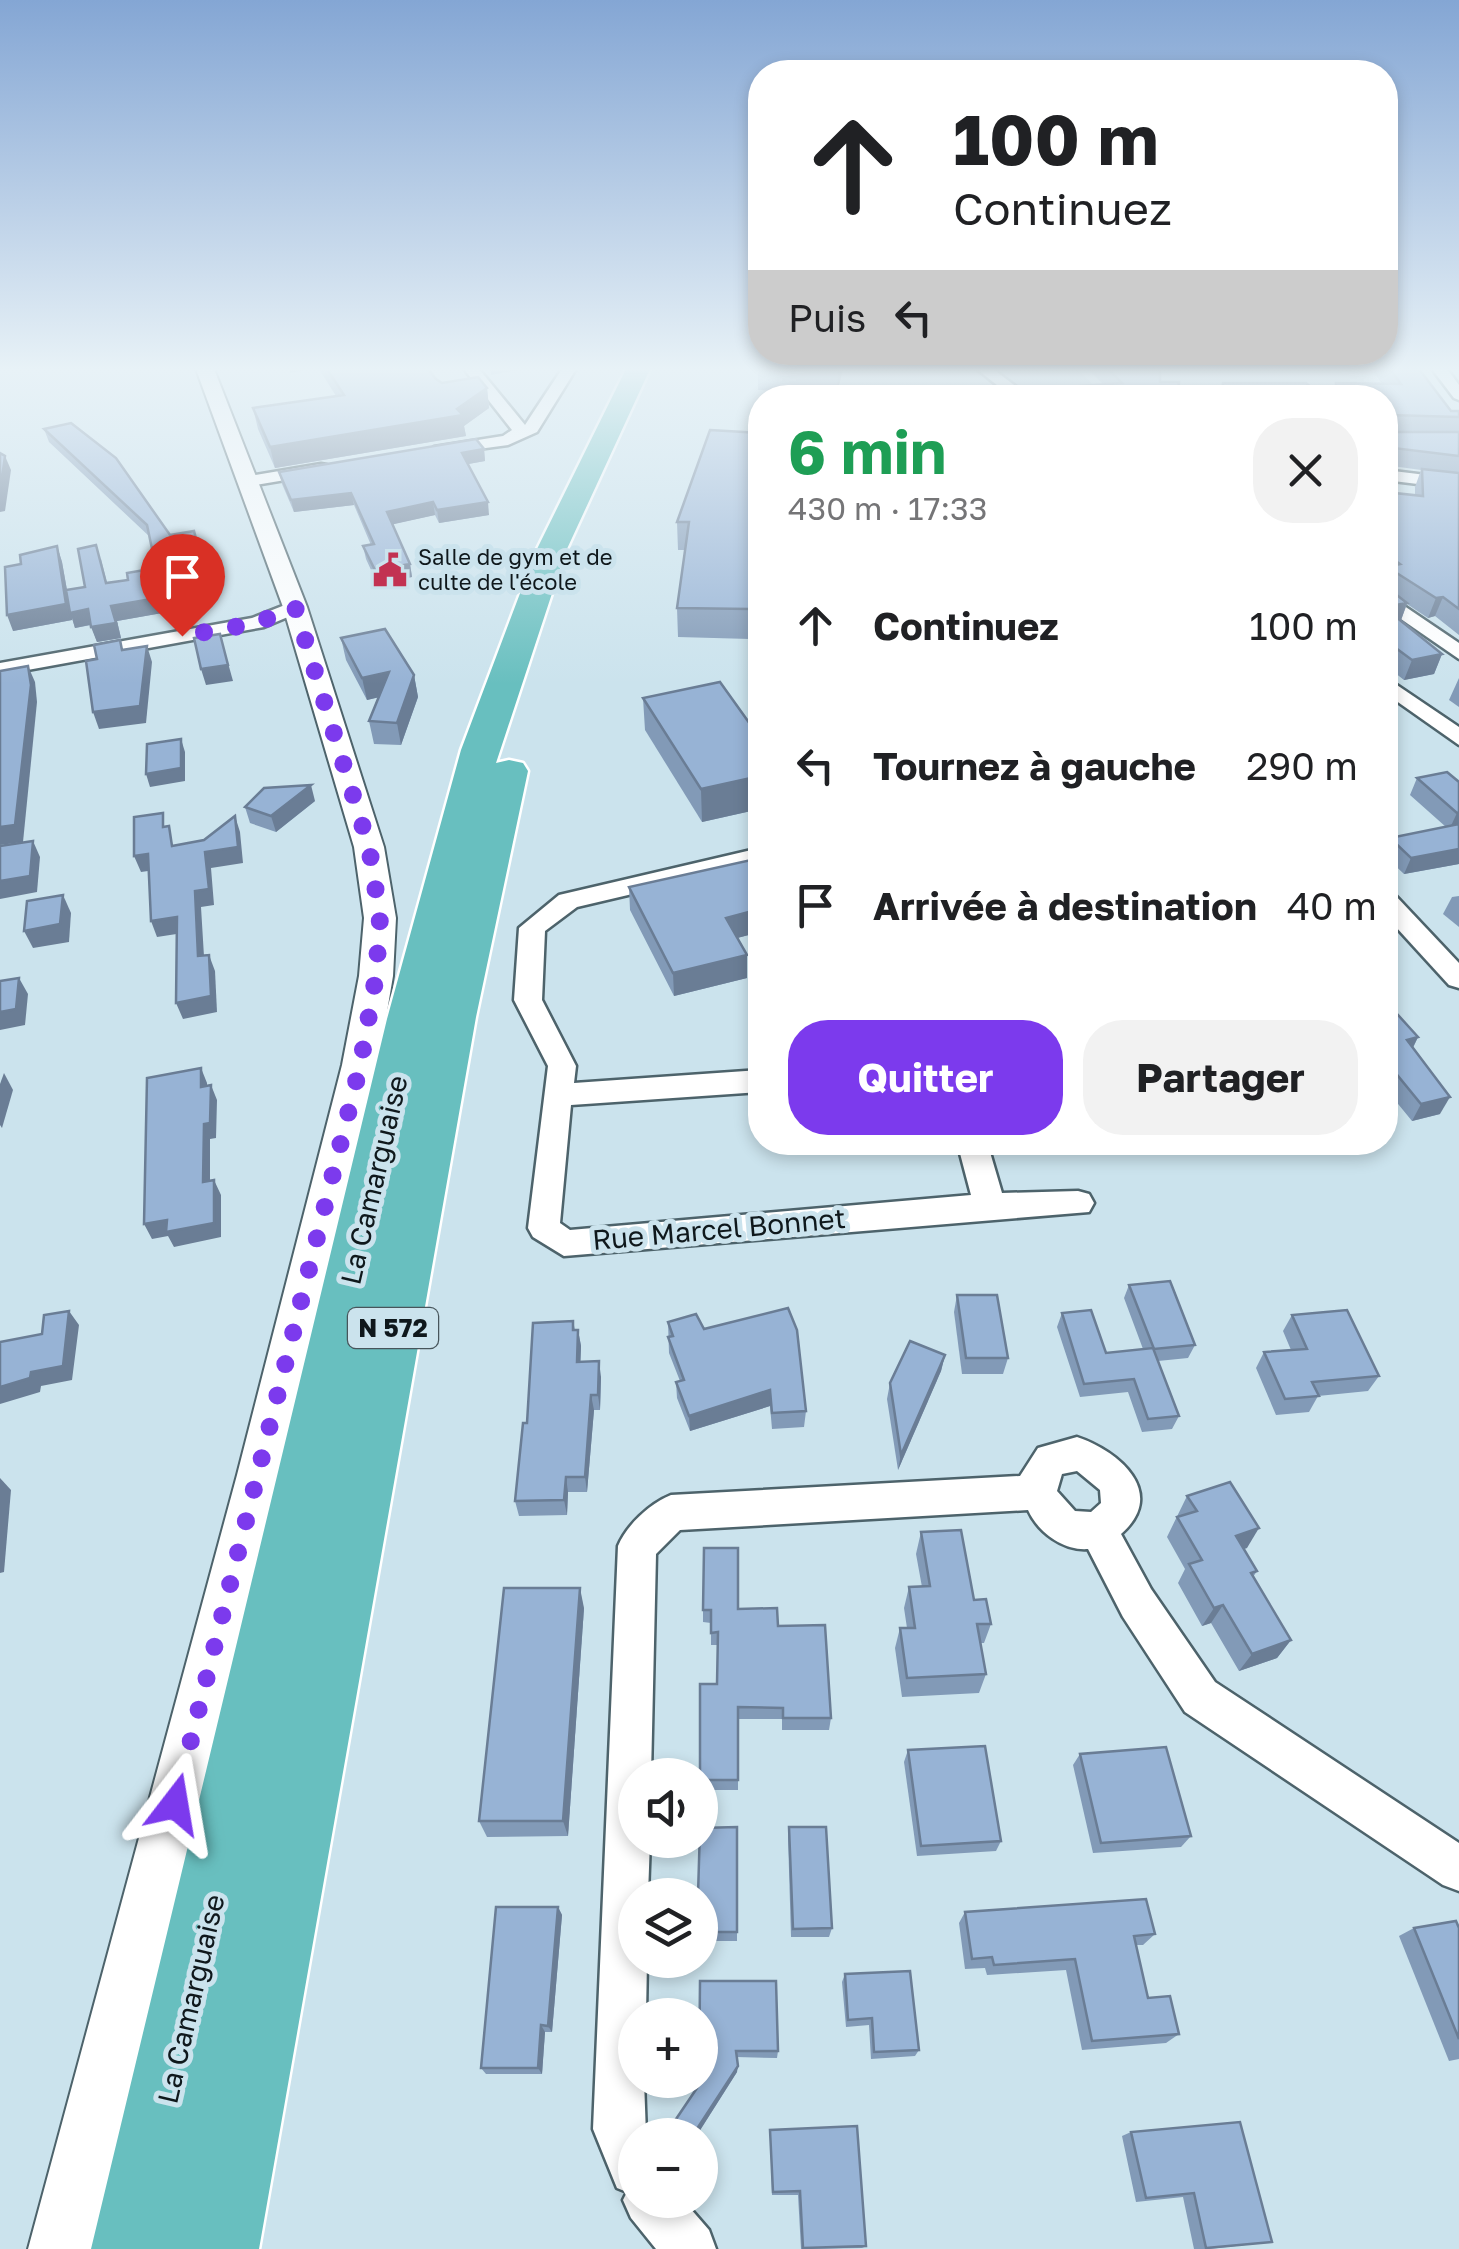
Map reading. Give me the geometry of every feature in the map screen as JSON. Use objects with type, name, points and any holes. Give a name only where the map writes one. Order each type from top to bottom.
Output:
[{"type":"highway","name":"La Camarguaise","points":[[135,2249],[410,1019],[486,732],[534,595],[587,474]]},
{"type":"highway","name":"La Camarguaise","points":[[215,2249],[452,1018],[513,753],[555,615],[616,474]]},
{"type":"street","points":[[62,2249],[360,1066],[376,976],[380,918],[369,847],[295,607],[248,474]]},
{"type":"street","points":[[250,480],[290,474]]},
{"type":"street","points":[[1398,477],[1459,484]]},
{"type":"street","points":[[0,669],[257,623],[295,607]]},
{"type":"street","points":[[1398,608],[1459,654]]},
{"type":"street","points":[[1398,692],[1459,738]]},
{"type":"street","points":[[1398,704],[1410,701]]},
{"type":"street","points":[[748,859],[568,901],[532,928],[528,1000],[562,1066],[558,1095],[748,1082]]},
{"type":"street","points":[[1398,914],[1459,979]]},
{"type":"street","name":"Rue Marcel Bonnet","points":[[558,1095],[542,1215],[544,1228],[564,1242],[990,1206]]},
{"type":"street","points":[[976,1155],[990,1206],[1078,1203]]},
{"type":"street","points":[[1078,1454],[1104,1465],[1114,1476],[1122,1501],[1112,1522],[1088,1531],[1060,1524],[1049,1514],[1038,1492],[1038,1478],[1052,1459],[1078,1454]]},
{"type":"street","points":[[618,2118],[637,1546],[671,1513],[1038,1492]]},
{"type":"street","points":[[1098,1529],[1137,1603],[1200,1698],[1459,1869]]},
{"type":"street","points":[[664,2218],[690,2249]]},
{"type":"building","points":[[92,474],[127,474],[170,535],[194,531],[209,589],[111,606],[116,623],[91,627],[88,609],[70,613],[66,590],[85,587],[78,549],[96,545],[106,583],[128,580],[127,573],[156,568],[147,525]]},
{"type":"building","points":[[280,474],[473,474],[488,502],[437,510],[433,502],[387,512],[410,564],[375,570],[363,546],[374,544],[351,493],[291,500]]},
{"type":"building","points":[[694,474],[748,474],[748,609],[677,608],[689,522],[677,522]]},
{"type":"building","points":[[1422,474],[1459,474],[1459,609],[1398,574],[1398,493],[1423,496]]},
{"type":"building","points":[[57,546],[66,604],[7,615],[5,567],[21,564],[20,555]]},
{"type":"building","points":[[1398,618],[1442,654],[1412,660],[1398,650]]},
{"type":"building","points":[[385,629],[414,675],[397,723],[369,721],[389,672],[362,678],[341,638]]},
{"type":"building","points":[[220,634],[228,665],[201,669],[194,638]]},
{"type":"building","points":[[120,640],[122,650],[147,646],[140,706],[93,712],[86,661],[97,659],[94,645]]},
{"type":"building","points":[[28,666],[31,685],[15,825],[0,827],[0,671]]},
{"type":"building","points":[[720,682],[748,721],[748,779],[701,789],[643,698]]},
{"type":"building","points":[[181,739],[181,768],[146,774],[147,744]]},
{"type":"building","points":[[1447,772],[1459,782],[1457,813],[1417,778]]},
{"type":"building","points":[[311,785],[271,816],[245,807],[264,788]]},
{"type":"building","points":[[163,813],[163,827],[169,826],[172,846],[204,840],[235,816],[238,847],[205,852],[209,889],[195,891],[198,956],[209,955],[211,996],[176,1003],[177,917],[151,921],[148,854],[134,856],[134,817]]},
{"type":"building","points":[[1459,824],[1459,849],[1411,858],[1398,846],[1398,836]]},
{"type":"building","points":[[33,841],[30,876],[0,881],[0,846]]},
{"type":"building","points":[[748,861],[748,912],[726,918],[747,955],[673,973],[629,887]]},
{"type":"building","points":[[63,895],[60,924],[24,931],[27,901]]},
{"type":"building","points":[[19,978],[16,1009],[0,1012],[0,981]]},
{"type":"building","points":[[1398,1015],[1418,1037],[1407,1040],[1450,1097],[1421,1104],[1398,1076]]},
{"type":"building","points":[[201,1068],[201,1087],[211,1085],[210,1123],[204,1124],[203,1182],[214,1180],[214,1223],[166,1232],[167,1220],[144,1224],[147,1078]]},
{"type":"building","points":[[1170,1281],[1195,1345],[1154,1349],[1129,1285]]},
{"type":"building","points":[[957,1295],[997,1295],[1008,1358],[966,1358]]},
{"type":"building","points":[[788,1308],[797,1330],[806,1411],[772,1413],[770,1390],[689,1416],[676,1382],[684,1380],[668,1337],[673,1336],[668,1322],[696,1314],[704,1329]]},
{"type":"building","points":[[1091,1310],[1106,1353],[1153,1348],[1179,1416],[1148,1419],[1134,1379],[1084,1384],[1062,1313]]},
{"type":"building","points":[[1347,1310],[1379,1376],[1312,1382],[1319,1396],[1285,1399],[1264,1352],[1307,1349],[1292,1315]]},
{"type":"building","points":[[69,1311],[63,1366],[31,1372],[30,1378],[0,1387],[0,1342],[42,1334],[44,1315]]},
{"type":"building","points":[[573,1321],[573,1330],[578,1330],[577,1362],[599,1361],[598,1395],[591,1395],[585,1477],[566,1477],[564,1500],[515,1501],[523,1423],[527,1423],[533,1323]]},
{"type":"building","points":[[910,1341],[945,1355],[901,1455],[890,1383]]},
{"type":"building","points":[[1230,1482],[1259,1528],[1236,1536],[1257,1571],[1251,1573],[1291,1640],[1252,1654],[1223,1605],[1214,1608],[1189,1564],[1202,1560],[1177,1517],[1197,1511],[1187,1496]]},
{"type":"building","points":[[961,1530],[974,1600],[986,1599],[991,1624],[977,1624],[986,1674],[907,1678],[900,1628],[915,1628],[909,1587],[930,1586],[921,1532]]},
{"type":"building","points":[[704,1548],[738,1548],[738,1609],[777,1608],[778,1626],[825,1625],[831,1718],[783,1718],[783,1708],[738,1707],[738,1780],[718,1780],[718,1758],[700,1758],[700,1684],[717,1684],[718,1632],[711,1633],[711,1610],[703,1610]]},
{"type":"building","points":[[504,1588],[580,1588],[563,1821],[479,1821]]},
{"type":"building","points":[[985,1746],[1001,1841],[921,1846],[908,1750]]},
{"type":"building","points":[[1166,1747],[1191,1836],[1101,1843],[1080,1754]]},
{"type":"building","points":[[737,1827],[737,1932],[718,1932],[718,1878],[699,1878],[699,1858],[718,1858],[718,1828]]},
{"type":"building","points":[[789,1827],[826,1827],[832,1928],[793,1929]]},
{"type":"building","points":[[1146,1899],[1155,1934],[1134,1936],[1148,1998],[1170,1996],[1179,2034],[1092,2041],[1075,1959],[994,1965],[992,1957],[972,1959],[965,1912]]},
{"type":"building","points":[[496,1907],[558,1907],[548,2026],[541,2025],[538,2068],[481,2068]]},
{"type":"building","points":[[1456,1921],[1459,1928],[1459,2039],[1414,1928]]},
{"type":"building","points":[[910,1971],[919,2050],[874,2052],[872,2018],[848,2020],[845,1974]]},
{"type":"building","points":[[700,1981],[776,1981],[778,2051],[736,2051],[738,2066],[718,2097],[718,1998],[700,1998]]},
{"type":"building","points":[[690,2098],[717,2098],[704,2118],[677,2118]]},
{"type":"building","points":[[1240,2122],[1272,2242],[1206,2248],[1194,2193],[1146,2198],[1131,2132]]},
{"type":"building","points":[[857,2126],[866,2246],[803,2248],[800,2191],[773,2192],[770,2130]]},
{"type":"place","name":"Salle de gym et de culte de l'école","points":[[390,570]]},
{"type":"route","points":[[175,1804],[360,1066],[376,976],[380,918],[369,847],[295,607],[257,623],[182,636]]}]
